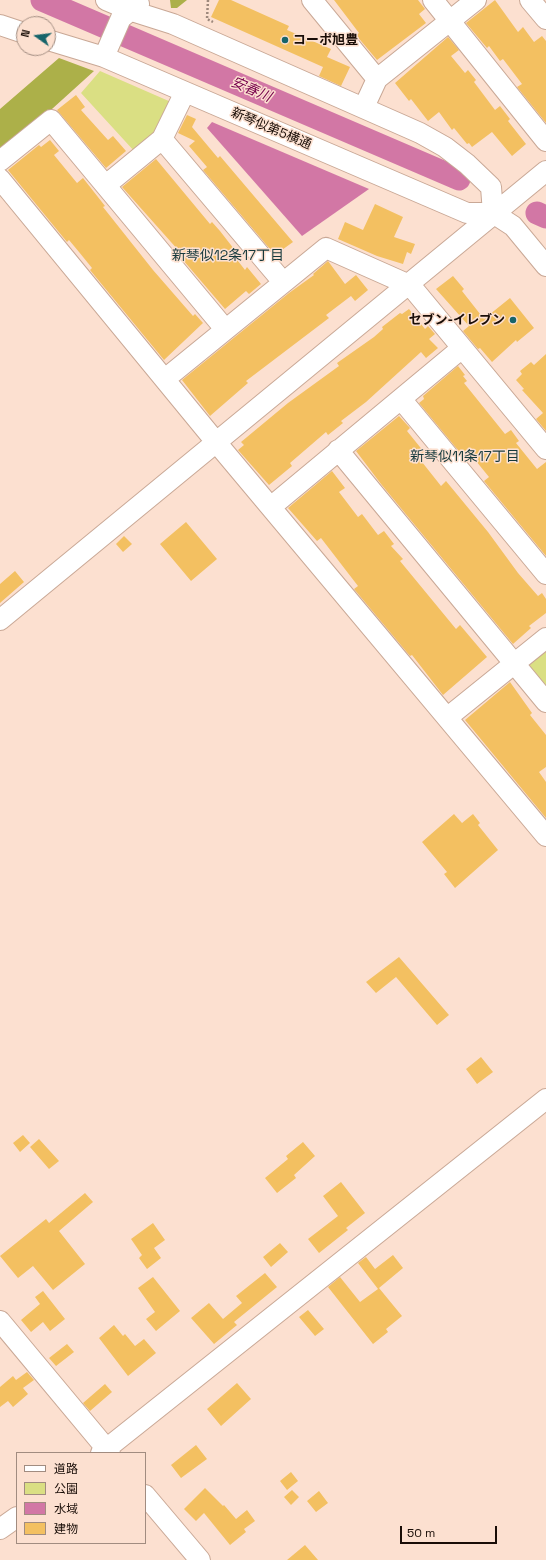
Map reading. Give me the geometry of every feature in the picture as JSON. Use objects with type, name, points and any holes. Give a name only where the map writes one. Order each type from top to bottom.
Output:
[{"type":"street","points":[[106,0],[173,24],[364,107],[445,147],[467,164],[491,187],[493,213]]},
{"type":"street","points":[[312,0],[377,78]]},
{"type":"street","points":[[433,0],[546,141]]},
{"type":"street","points":[[364,107],[377,78],[476,0]]},
{"type":"street","points":[[530,0],[546,19]]},
{"type":"street","points":[[106,51],[132,10]]},
{"type":"street","points":[[0,25],[16,30]]},
{"type":"street","name":"新琴似第5横通","points":[[56,42],[106,51],[185,92],[467,213],[493,213]]},
{"type":"street","points":[[106,185],[162,139],[185,92]]},
{"type":"street","points":[[0,161],[51,120],[225,329]]},
{"type":"street","points":[[162,139],[283,282]]},
{"type":"street","points":[[0,620],[493,213],[546,171]]},
{"type":"street","points":[[0,179],[216,442],[272,506],[546,836]]},
{"type":"street","points":[[493,213],[512,226],[546,266]]},
{"type":"street","points":[[165,379],[326,248],[407,284],[415,291],[546,449]]},
{"type":"street","points":[[272,506],[462,348]]},
{"type":"street","points":[[401,399],[546,574]]},
{"type":"street","points":[[338,450],[546,702]]},
{"type":"street","points":[[448,717],[546,638]]},
{"type":"street","points":[[0,1321],[106,1452],[546,1099]]},
{"type":"street","points":[[146,1496],[200,1560]]},
{"type":"street","points":[[0,1530],[16,1518]]},
{"type":"path","points":[[208,0],[207,19],[220,26]]},
{"type":"green space","points":[[100,71],[171,102],[154,137],[135,152],[81,93]]},
{"type":"green space","points":[[546,651],[546,690],[529,669],[530,664]]},
{"type":"shaded area","points":[[170,0],[187,0],[177,8],[171,8]]},
{"type":"shaded area","points":[[59,58],[94,71],[0,156],[0,109]]},
{"type":"water","points":[[212,122],[369,189],[302,236],[207,128]]},
{"type":"building","name":"コーポ旭豊","points":[[219,0],[231,0],[289,26],[287,30],[331,49],[327,57],[350,67],[341,86],[319,76],[323,67],[211,17]]},
{"type":"building","points":[[334,0],[418,0],[425,9],[419,14],[426,23],[377,60],[356,35],[359,33]]},
{"type":"building","points":[[495,0],[518,32],[523,27],[534,42],[542,36],[546,41],[546,123],[517,87],[522,84],[503,59],[500,61],[489,46],[487,48],[466,23]]},
{"type":"building","points":[[448,37],[459,50],[451,56],[465,73],[468,70],[476,80],[474,82],[495,110],[500,106],[510,119],[508,121],[526,144],[512,156],[492,132],[472,147],[469,143],[467,144],[454,128],[452,130],[439,112],[428,121],[411,99],[409,101],[395,83]]},
{"type":"building","points":[[76,95],[85,107],[81,110],[108,140],[113,136],[126,151],[106,168],[57,110]]},
{"type":"building","points":[[187,115],[196,119],[192,127],[218,158],[220,156],[293,242],[275,255],[203,170],[207,167],[189,146],[195,141],[178,133]]},
{"type":"building","points":[[50,140],[59,151],[54,155],[77,183],[83,178],[105,206],[103,207],[153,270],[193,316],[195,314],[203,323],[164,360],[90,270],[92,268],[79,252],[69,240],[67,242],[8,170],[39,145],[41,147]]},
{"type":"building","points":[[156,159],[210,224],[212,222],[220,231],[234,249],[231,252],[245,270],[247,267],[261,284],[249,294],[246,291],[225,309],[177,253],[179,251],[122,187]]},
{"type":"building","points":[[375,204],[403,217],[394,237],[415,244],[411,254],[407,252],[403,264],[377,256],[338,239],[345,222],[363,230]]},
{"type":"building","points":[[328,261],[345,284],[356,275],[368,290],[355,301],[351,296],[326,315],[329,318],[246,381],[248,383],[210,416],[182,380],[289,293],[314,275],[313,274]]},
{"type":"building","points":[[453,276],[464,289],[462,291],[484,319],[510,298],[534,328],[517,342],[516,340],[492,362],[480,348],[478,349],[463,331],[469,326],[436,289]]},
{"type":"building","points":[[409,309],[425,329],[428,326],[435,334],[429,339],[438,348],[426,358],[421,352],[366,402],[341,421],[343,423],[328,435],[326,432],[290,463],[292,466],[269,485],[238,450],[244,445],[241,442],[288,403],[339,366],[337,363],[374,337],[383,329],[382,327],[400,313],[402,314]]},
{"type":"building","points":[[546,354],[546,431],[536,419],[543,413],[522,390],[524,389],[516,380],[522,374],[520,371],[531,362],[534,365]]},
{"type":"building","points":[[458,366],[465,375],[463,376],[467,381],[464,383],[505,434],[511,430],[519,441],[516,443],[537,469],[546,462],[546,556],[484,481],[489,477],[467,450],[462,455],[419,403],[424,399],[423,396]]},
{"type":"building","points":[[399,416],[410,428],[407,431],[424,452],[418,457],[441,486],[446,481],[488,532],[518,573],[538,596],[542,593],[546,599],[546,613],[529,626],[531,628],[513,644],[381,484],[356,451]]},
{"type":"building","points":[[332,471],[345,488],[339,492],[358,517],[362,514],[378,535],[384,531],[394,544],[391,546],[403,559],[400,561],[456,629],[460,625],[487,657],[443,695],[412,655],[410,656],[354,589],[358,586],[321,538],[317,541],[288,508]]},
{"type":"building","points":[[186,522],[217,559],[191,581],[160,544]]},
{"type":"building","points":[[124,536],[132,544],[123,552],[116,544]]},
{"type":"building","points":[[15,571],[24,582],[0,603],[0,584]]},
{"type":"building","points":[[510,682],[532,713],[530,715],[546,735],[546,767],[539,772],[546,782],[546,818],[465,720]]},
{"type":"building","points":[[454,814],[462,823],[473,814],[480,823],[478,825],[498,850],[455,888],[444,874],[447,872],[422,842]]},
{"type":"building","points":[[399,957],[449,1015],[437,1025],[396,977],[376,993],[366,982]]},
{"type":"building","points":[[481,1057],[493,1072],[477,1084],[466,1069]]},
{"type":"building","points":[[23,1135],[30,1143],[20,1152],[13,1143]]},
{"type":"building","points":[[39,1139],[59,1161],[49,1169],[30,1147]]},
{"type":"building","points":[[303,1142],[315,1156],[294,1175],[296,1178],[277,1193],[265,1178],[288,1159],[286,1156]]},
{"type":"building","points":[[341,1182],[365,1213],[346,1228],[348,1230],[319,1253],[308,1239],[338,1216],[323,1196]]},
{"type":"building","points":[[85,1193],[93,1202],[59,1231],[85,1264],[53,1290],[33,1266],[18,1278],[0,1256],[46,1219],[49,1223]]},
{"type":"building","points":[[153,1223],[165,1240],[154,1248],[161,1258],[147,1269],[139,1258],[142,1255],[131,1239]]},
{"type":"building","points":[[280,1243],[288,1252],[271,1267],[263,1257]]},
{"type":"building","points":[[393,1255],[403,1268],[379,1288],[402,1316],[386,1329],[388,1332],[373,1344],[328,1287],[340,1277],[360,1302],[378,1289],[358,1263],[366,1257],[375,1269]]},
{"type":"building","points":[[265,1273],[277,1287],[234,1322],[237,1325],[214,1344],[191,1318],[209,1303],[223,1319],[242,1303],[236,1296]]},
{"type":"building","points":[[153,1277],[180,1311],[156,1331],[146,1319],[155,1312],[138,1288]]},
{"type":"building","points":[[43,1291],[65,1319],[50,1331],[43,1322],[31,1332],[21,1320],[40,1304],[35,1297]]},
{"type":"building","points":[[308,1310],[324,1329],[315,1336],[299,1317]]},
{"type":"building","points":[[114,1325],[123,1336],[125,1334],[135,1346],[144,1339],[156,1353],[128,1376],[99,1338]]},
{"type":"building","points":[[67,1344],[74,1352],[56,1366],[49,1358]]},
{"type":"building","points":[[27,1372],[34,1380],[23,1388],[28,1394],[13,1407],[8,1401],[0,1407],[0,1387],[13,1376],[16,1380]]},
{"type":"building","points":[[237,1383],[251,1399],[221,1426],[207,1409]]},
{"type":"building","points":[[105,1384],[112,1392],[90,1411],[83,1403]]},
{"type":"building","points":[[196,1445],[207,1459],[181,1478],[171,1465]]},
{"type":"building","points":[[291,1472],[298,1481],[287,1490],[280,1481]]},
{"type":"building","points":[[205,1488],[223,1506],[224,1505],[236,1519],[247,1510],[255,1521],[244,1529],[246,1532],[230,1545],[204,1513],[196,1521],[184,1509]]},
{"type":"building","points":[[292,1490],[299,1497],[291,1505],[284,1497]]},
{"type":"building","points":[[319,1491],[328,1503],[316,1512],[307,1501]]},
{"type":"building","points":[[305,1545],[318,1560],[287,1560]]},
{"type":"waterway","name":"安春川","points":[[42,0],[459,179]]},
{"type":"waterway","name":"安春川","points":[[537,213],[546,217]]},
{"type":"place","name":"コーポ旭豊","points":[[285,40]]},
{"type":"place","name":"セブン-イレブン","points":[[513,320]]},
{"type":"district","name":"新琴似12条17丁目","points":[[228,256]]},
{"type":"district","name":"新琴似11条17丁目","points":[[465,457]]}]
